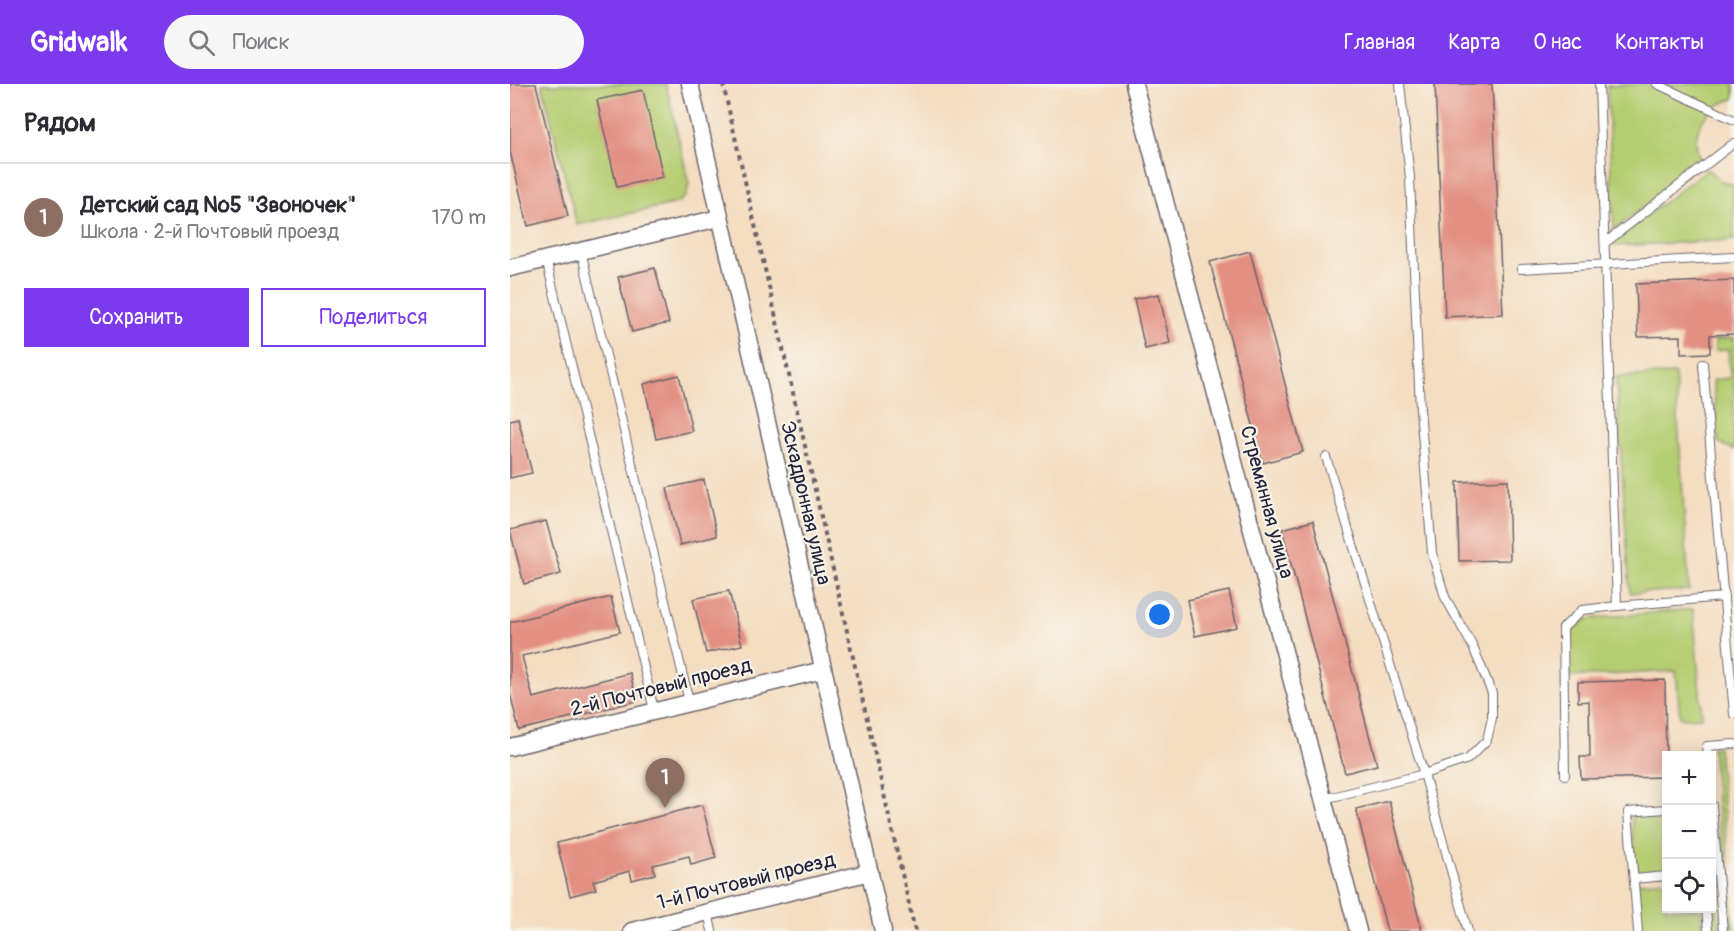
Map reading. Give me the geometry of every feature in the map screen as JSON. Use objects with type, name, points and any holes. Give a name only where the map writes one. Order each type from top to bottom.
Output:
[{"type":"street","name":"Эскадронная улица","points":[[690,84],[883,931]]},
{"type":"street","name":"Стремянная улица","points":[[1134,84],[1358,931]]},
{"type":"street","points":[[510,268],[719,218]]},
{"type":"street","name":"2-й Почтовый проезд","points":[[510,747],[689,701],[823,670]]},
{"type":"street","name":"1-й Почтовый проезд","points":[[632,931],[669,927],[708,912],[870,872]]},
{"type":"lane","points":[[1324,799],[1424,774],[1468,759],[1487,740],[1492,718],[1492,693],[1473,647],[1445,597],[1432,553],[1420,409],[1410,178],[1400,84]]},
{"type":"lane","points":[[1599,84],[1617,606]]},
{"type":"lane","points":[[1657,84],[1734,120]]},
{"type":"lane","points":[[1605,243],[1734,143]]},
{"type":"lane","points":[[581,251],[689,701]]},
{"type":"lane","points":[[1521,269],[1734,257]]},
{"type":"lane","points":[[546,259],[654,710]]},
{"type":"lane","points":[[1703,364],[1734,714]]},
{"type":"lane","points":[[1326,457],[1424,774],[1468,931]]},
{"type":"lane","points":[[1565,776],[1563,628],[1582,610],[1724,597]]},
{"type":"lane","points":[[1708,751],[1707,746],[1734,744]]},
{"type":"lane","points":[[1638,931],[1628,812],[1662,809]]},
{"type":"lane","points":[[1634,879],[1662,876]]},
{"type":"lane","points":[[1716,879],[1723,931]]},
{"type":"lane","points":[[708,912],[712,931]]},
{"type":"lane","points":[[1706,913],[1708,931]]},
{"type":"path","points":[[723,84],[915,931]]},
{"type":"green space","points":[[542,84],[666,84],[689,184],[686,196],[677,203],[577,225]]},
{"type":"green space","points":[[1734,84],[1734,99],[1715,108],[1702,123],[1696,142],[1702,163],[1614,230],[1607,86]]},
{"type":"green space","points":[[1707,169],[1721,181],[1734,185],[1734,240],[1614,246],[1614,241]]},
{"type":"green space","points":[[1734,338],[1734,450],[1718,442],[1713,380],[1730,378],[1728,350],[1715,351],[1715,340]]},
{"type":"green space","points":[[1675,374],[1689,590],[1630,593],[1616,377]]},
{"type":"green space","points":[[1693,609],[1702,717],[1680,718],[1676,671],[1570,677],[1568,644],[1570,637],[1573,631],[1587,619]]},
{"type":"green space","points":[[1712,747],[1718,747],[1734,931],[1729,931],[1716,790],[1716,751],[1712,751]]},
{"type":"green space","points":[[1662,813],[1662,872],[1636,875],[1631,816]]},
{"type":"green space","points":[[1662,880],[1662,913],[1701,913],[1703,931],[1640,931],[1636,883]]},
{"type":"green space","points":[[1716,888],[1720,931],[1711,931],[1711,913],[1716,913]]},
{"type":"building","points":[[510,84],[536,84],[568,216],[528,226],[510,152]]},
{"type":"building","points":[[1435,84],[1492,84],[1503,314],[1445,317]]},
{"type":"building","points":[[643,90],[663,177],[617,187],[597,100]]},
{"type":"building","points":[[1250,251],[1303,452],[1263,463],[1210,262]]},
{"type":"building","points":[[655,268],[669,323],[632,332],[618,277]]},
{"type":"building","points":[[1734,280],[1734,334],[1710,335],[1710,353],[1681,354],[1681,336],[1638,337],[1636,284]]},
{"type":"building","points":[[1159,294],[1170,343],[1145,349],[1134,299]]},
{"type":"building","points":[[679,375],[692,431],[656,439],[644,384]]},
{"type":"building","points":[[518,418],[532,473],[510,478],[510,420]]},
{"type":"building","points":[[704,480],[717,536],[680,545],[667,488]]},
{"type":"building","points":[[1508,480],[1510,560],[1459,561],[1457,482]]},
{"type":"building","points":[[546,521],[561,574],[524,584],[510,530]]},
{"type":"building","points":[[1313,521],[1377,765],[1345,773],[1282,529]]},
{"type":"building","points":[[729,591],[742,645],[706,653],[693,599]]},
{"type":"building","points":[[1229,591],[1237,627],[1195,636],[1187,600]]},
{"type":"building","points":[[611,597],[620,632],[522,656],[533,698],[630,673],[637,701],[519,730],[510,693],[510,622]]},
{"type":"building","points":[[1665,680],[1666,751],[1662,751],[1662,777],[1581,779],[1580,757],[1590,757],[1589,701],[1578,702],[1578,682]]},
{"type":"building","points":[[1389,801],[1422,931],[1387,931],[1356,809]]},
{"type":"building","points":[[702,805],[716,858],[691,865],[689,856],[653,865],[655,874],[632,880],[630,871],[593,881],[596,889],[570,896],[557,843]]},
{"type":"place","name":"Детский сад №5 \"Звоночек\"","points":[[665,808]]}]
